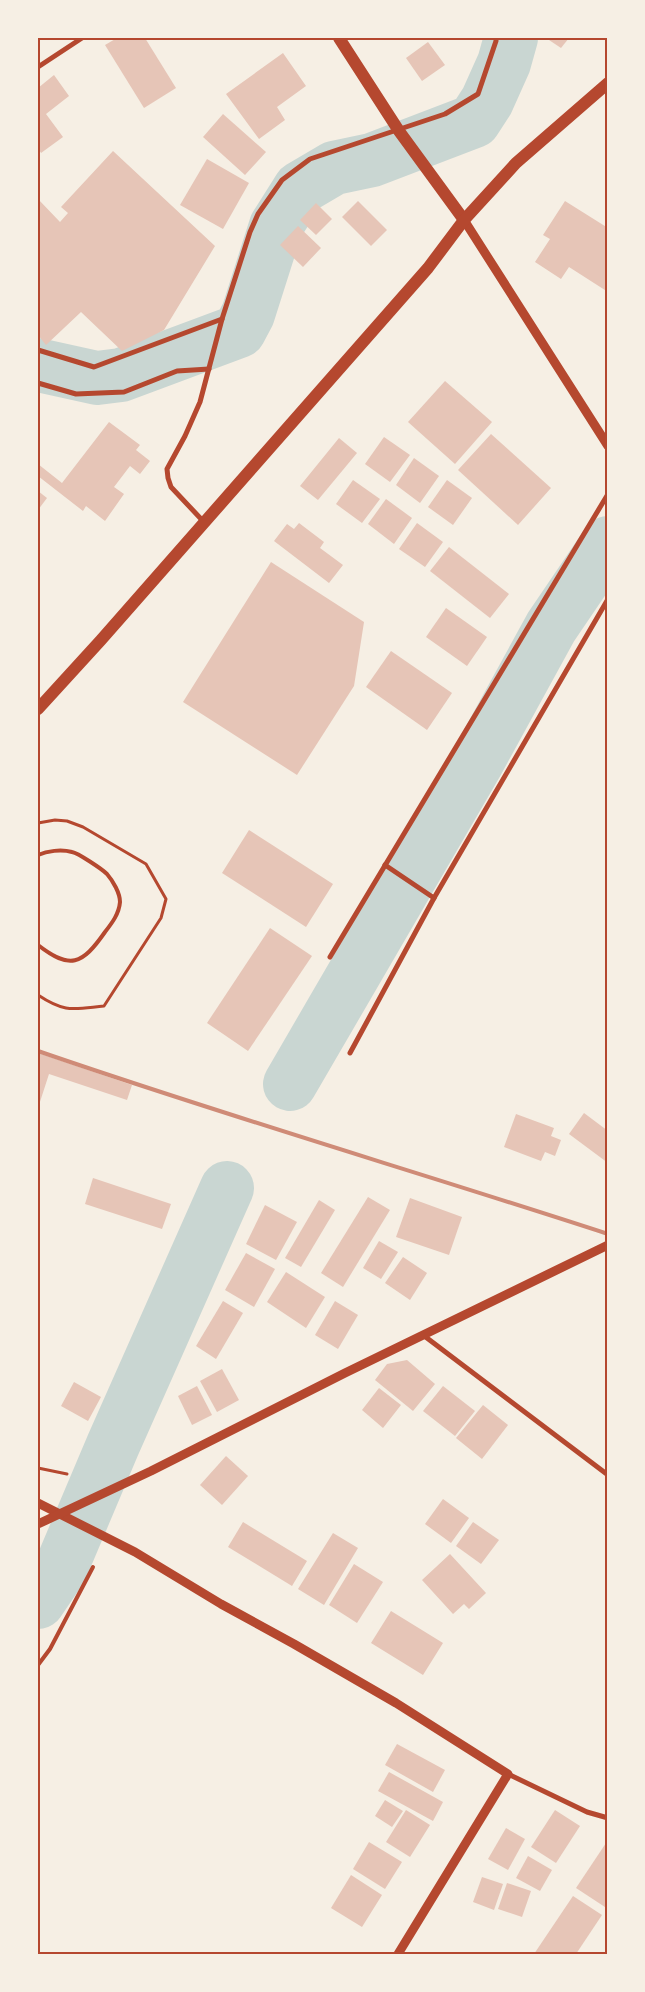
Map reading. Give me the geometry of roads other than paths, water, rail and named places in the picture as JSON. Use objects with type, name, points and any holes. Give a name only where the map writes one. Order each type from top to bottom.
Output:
[{"type":"main road","points":[[339,38],[399,131],[464,220]]},
{"type":"main road","points":[[38,709],[428,268],[464,220],[516,163],[608,83]]},
{"type":"street","points":[[38,67],[82,38]]},
{"type":"street","points":[[204,523],[171,487],[167,469],[185,436],[200,402],[222,319],[250,232],[258,214],[282,180],[310,160],[445,114],[478,94],[496,38]]},
{"type":"street","points":[[464,220],[608,446]]},
{"type":"street","points":[[38,350],[94,367],[222,319]]},
{"type":"street","points":[[38,384],[76,394],[124,392],[177,371],[208,369]]},
{"type":"street","points":[[330,957],[608,494]]},
{"type":"street","points":[[350,1053],[434,898],[608,599]]},
{"type":"street","points":[[384,865],[434,898]]},
{"type":"street","points":[[38,1524],[151,1471],[608,1245]]},
{"type":"street","points":[[423,1335],[608,1475]]},
{"type":"street","points":[[38,1503],[135,1552],[221,1604],[396,1703],[508,1774],[587,1812],[608,1818]]},
{"type":"street","points":[[398,1954],[508,1774]]},
{"type":"lane","points":[[38,855],[60,851],[74,852],[107,874],[117,889],[120,900],[116,916],[95,948],[86,956],[76,960],[64,961],[53,957],[38,945]]},
{"type":"lane","points":[[38,1665],[50,1649],[93,1567]]},
{"type":"waterway","points":[[38,365],[97,378],[121,375],[239,331],[248,314],[276,226],[300,188],[334,168],[372,160],[474,121],[487,101],[504,63],[511,38]]},
{"type":"waterway","points":[[290,1084],[476,764],[551,627],[608,543]]},
{"type":"waterway","points":[[38,1602],[61,1568],[113,1445],[227,1188]]},
{"type":"railway","points":[[38,1051],[608,1234]]}]
